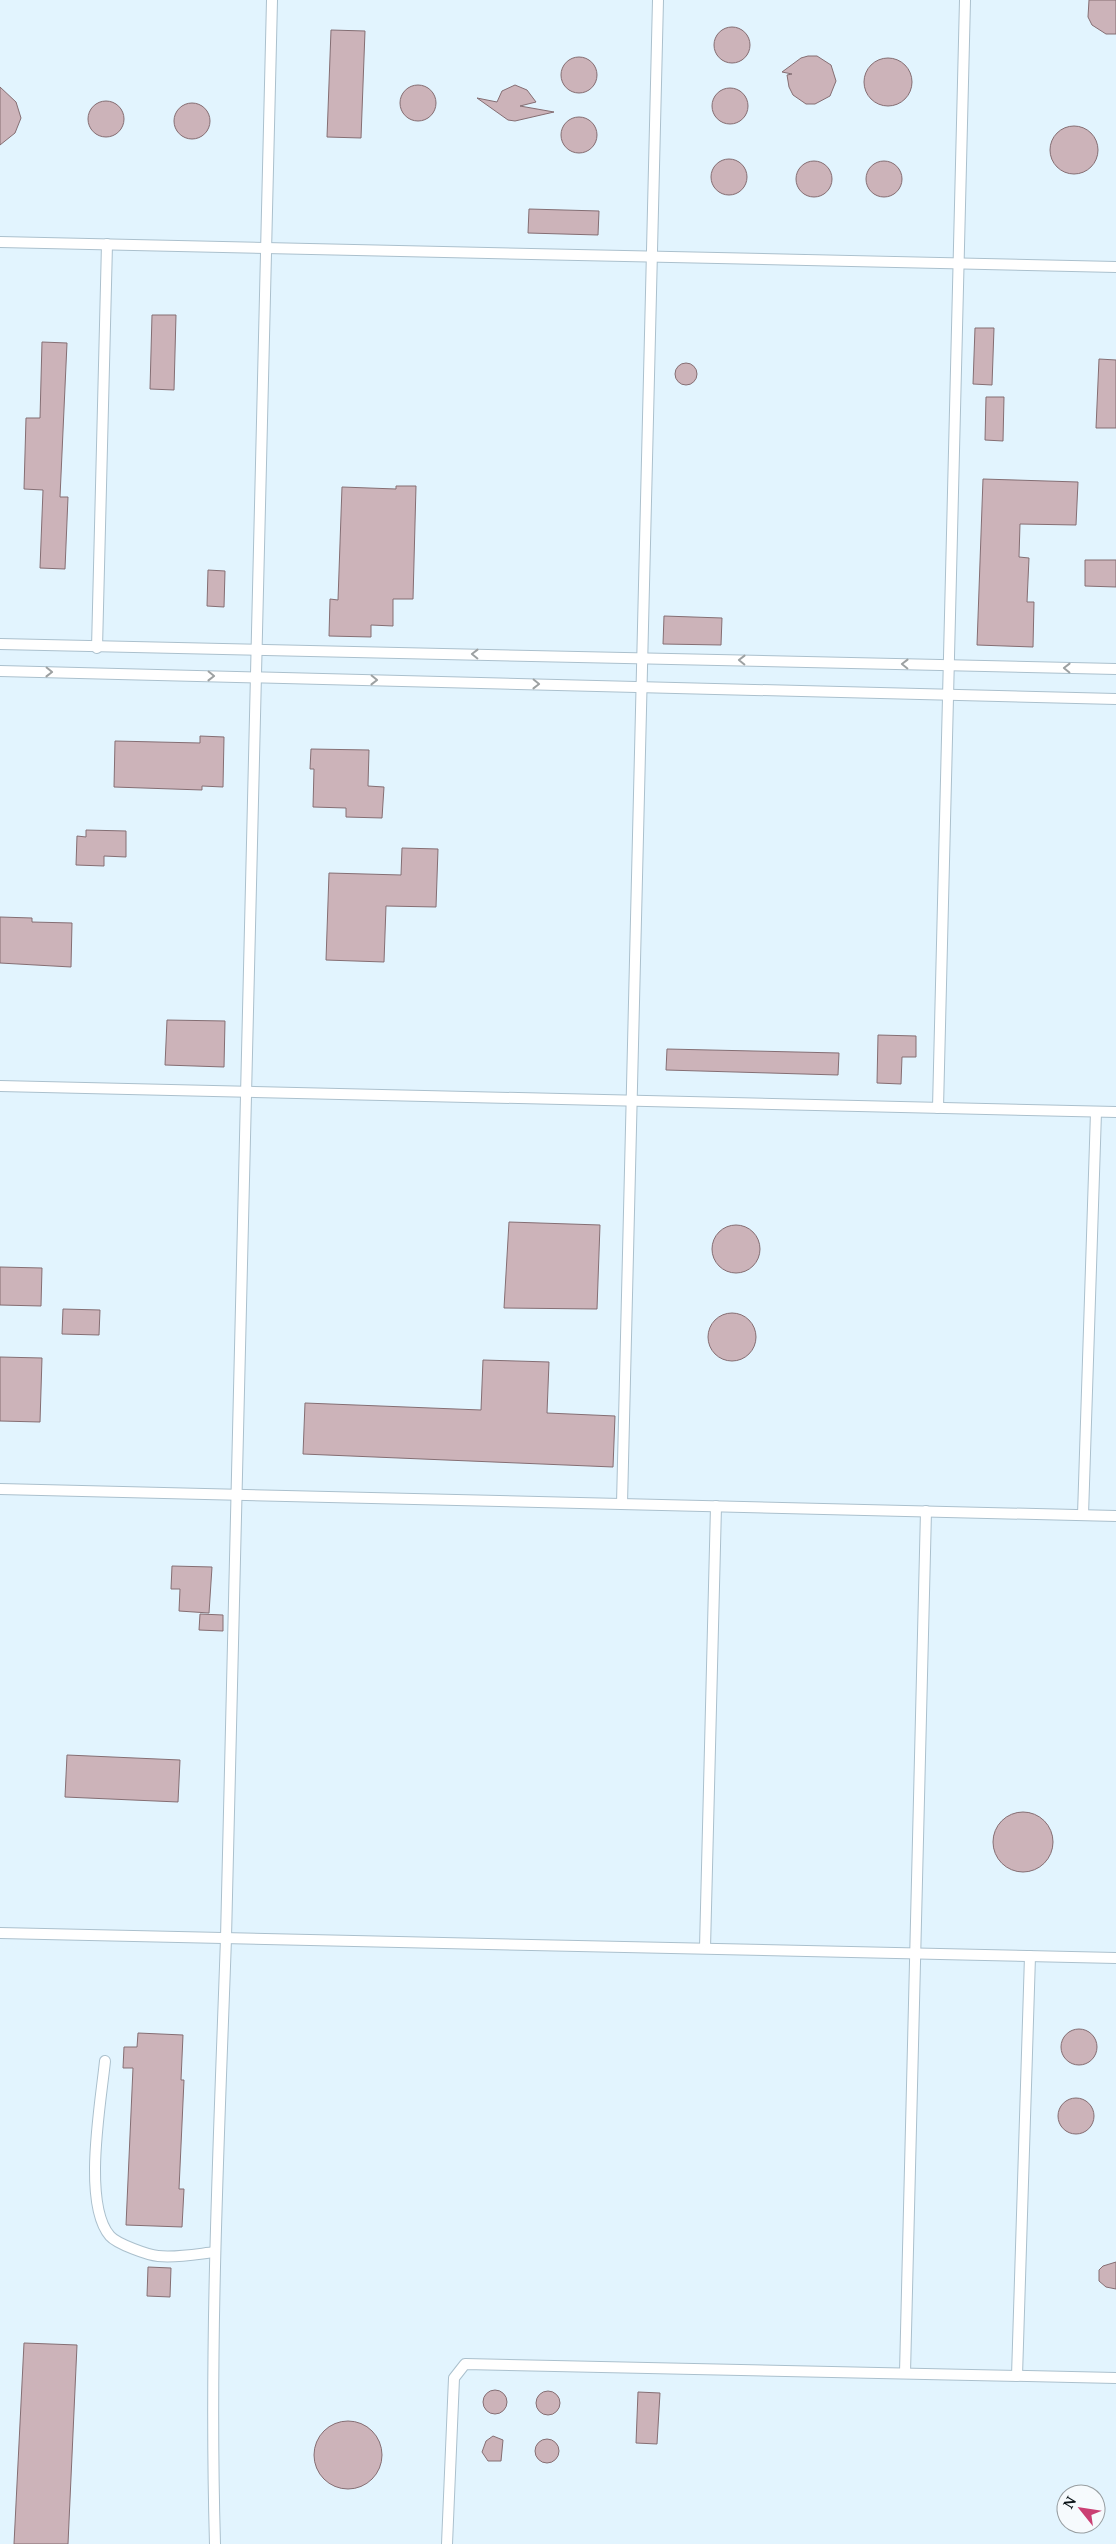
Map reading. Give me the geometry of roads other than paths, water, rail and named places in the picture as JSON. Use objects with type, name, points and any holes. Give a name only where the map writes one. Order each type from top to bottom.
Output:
[{"type":"lane","points":[[215,2544],[213,2377],[215,2252],[226,1938],[272,0]]},
{"type":"lane","points":[[622,1504],[658,0]]},
{"type":"lane","points":[[938,1108],[965,0]]},
{"type":"lane","points":[[0,242],[1116,267]]},
{"type":"lane","points":[[97,648],[107,244]]},
{"type":"lane","points":[[0,644],[97,648],[257,649],[1116,669]]},
{"type":"lane","points":[[0,671],[1116,699]]},
{"type":"lane","points":[[0,1086],[1116,1112]]},
{"type":"lane","points":[[1083,1515],[1096,1112]]},
{"type":"lane","points":[[0,1489],[1116,1516]]},
{"type":"lane","points":[[705,1948],[716,1506]]},
{"type":"lane","points":[[905,2373],[926,1511]]},
{"type":"lane","points":[[0,1933],[1116,1958]]},
{"type":"lane","points":[[1018,2376],[1030,1956]]},
{"type":"lane","points":[[106,2061],[94,2180],[103,2226],[111,2238],[130,2247],[158,2256],[215,2252]]},
{"type":"lane","points":[[448,2544],[454,2378],[465,2364],[1116,2378]]}]
